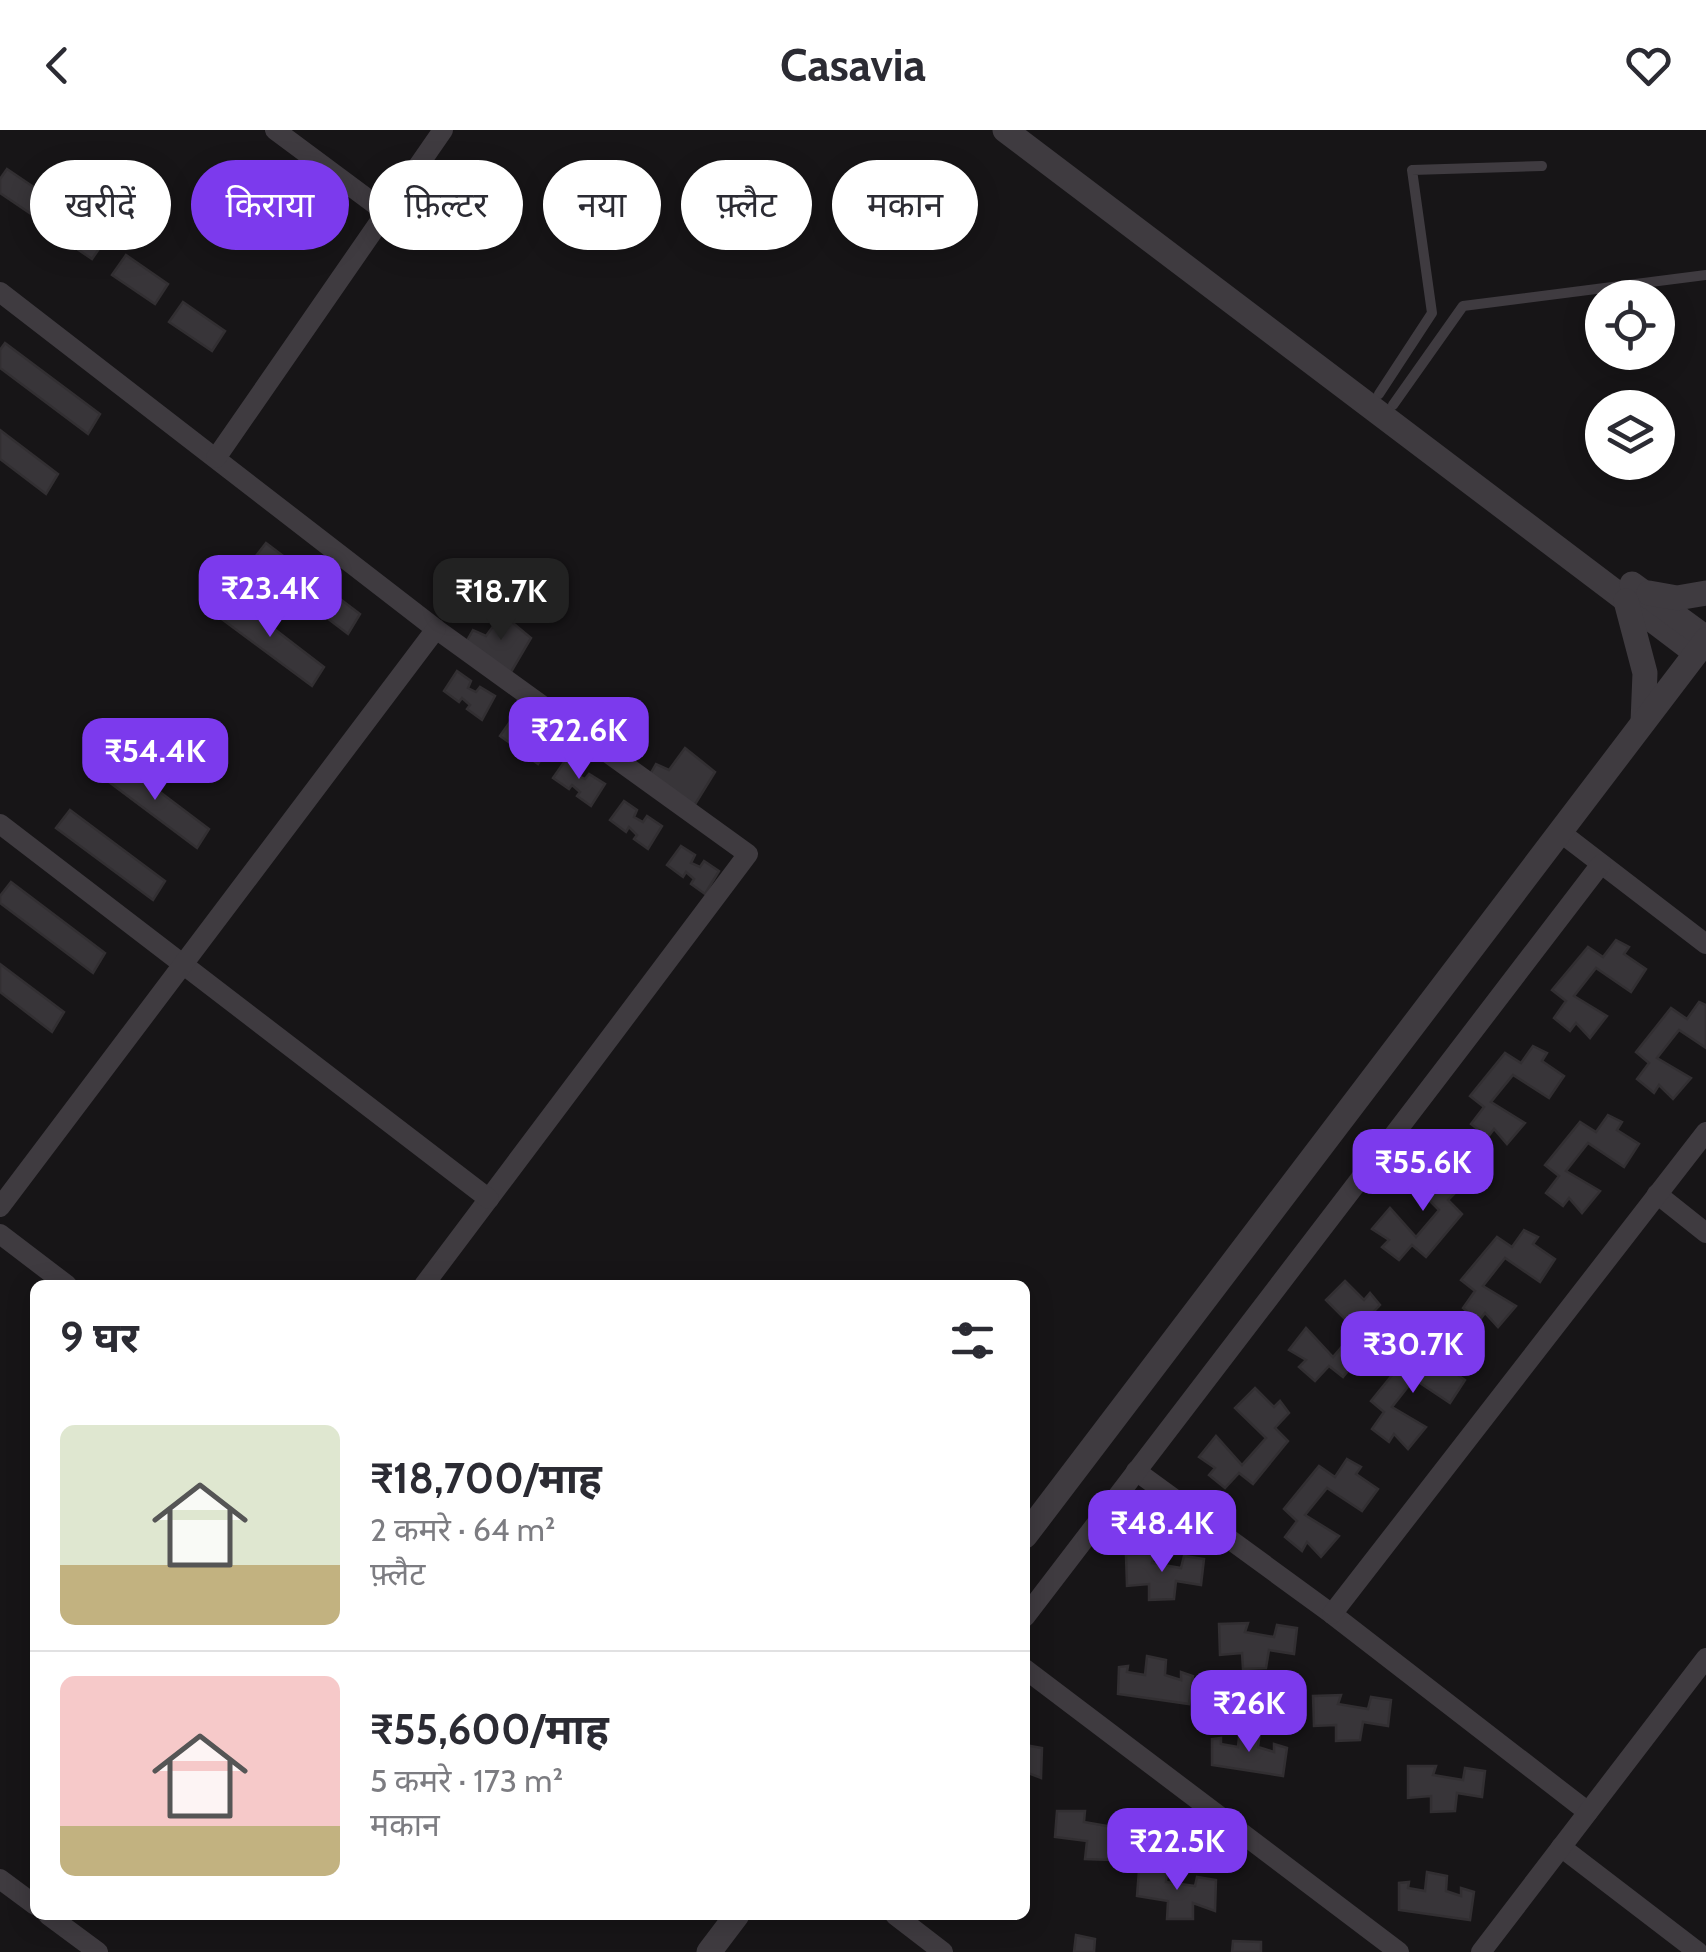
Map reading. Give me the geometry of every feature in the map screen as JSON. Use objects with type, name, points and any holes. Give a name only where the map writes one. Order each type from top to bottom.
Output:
[{"type":"street","points":[[275,130],[369,200]]},
{"type":"street","points":[[421,160],[443,130]]},
{"type":"street","points":[[1004,130],[1703,644],[1030,1529]]},
{"type":"street","points":[[1029,130],[1386,400],[1635,597],[1706,594]]},
{"type":"street","points":[[216,458],[369,233]]},
{"type":"street","points":[[0,292],[436,629],[748,854],[428,1280]]},
{"type":"street","points":[[1635,597],[1644,673],[1644,722]]},
{"type":"street","points":[[0,1207],[436,629]]},
{"type":"street","points":[[0,824],[489,1199]]},
{"type":"street","points":[[1560,832],[1706,944]]},
{"type":"street","points":[[1030,1609],[1602,864]]},
{"type":"street","points":[[1332,1614],[1706,1132]]},
{"type":"street","points":[[1657,1194],[1706,1233]]},
{"type":"street","points":[[0,1234],[60,1280]]},
{"type":"street","points":[[1136,1471],[1332,1614],[1588,1812]]},
{"type":"street","points":[[1481,1952],[1706,1658]]},
{"type":"street","points":[[1030,1674],[1400,1952]]},
{"type":"street","points":[[1561,1847],[1698,1952]]},
{"type":"street","points":[[0,1879],[30,1901]]},
{"type":"street","points":[[55,1920],[98,1952]]},
{"type":"street","points":[[708,1952],[733,1920]]},
{"type":"street","points":[[902,1920],[944,1952]]},
{"type":"lane","points":[[1386,400],[1432,313],[1412,170],[1542,166]]},
{"type":"lane","points":[[1386,400],[1463,306],[1706,275]]},
{"type":"building","points":[[7,169],[30,185],[30,213],[0,193],[0,179]]},
{"type":"building","points":[[79,250],[98,250],[92,259]]},
{"type":"building","points":[[126,255],[168,284],[155,304],[112,275]]},
{"type":"building","points":[[183,302],[225,331],[212,351],[169,322]]},
{"type":"building","points":[[5,343],[100,414],[88,434],[0,368],[0,350]]},
{"type":"building","points":[[0,430],[58,474],[46,494],[0,459]]},
{"type":"building","points":[[266,543],[360,614],[348,634],[252,561]]},
{"type":"building","points":[[230,595],[324,667],[312,686],[215,614]]},
{"type":"building","points":[[502,614],[531,638],[511,672],[465,644],[473,630],[486,636]]},
{"type":"building","points":[[457,671],[471,681],[468,688],[476,692],[480,687],[495,696],[482,720],[467,709],[470,705],[462,698],[459,702],[444,691]]},
{"type":"building","points":[[514,716],[528,725],[524,733],[533,737],[537,732],[552,742],[538,764],[524,754],[527,750],[519,743],[516,747],[500,736]]},
{"type":"building","points":[[685,748],[715,772],[694,806],[648,778],[656,764],[669,770]]},
{"type":"building","points":[[115,758],[209,829],[197,848],[101,776]]},
{"type":"building","points":[[567,758],[580,768],[577,775],[585,779],[589,774],[605,784],[591,806],[577,796],[580,792],[572,785],[569,789],[553,778]]},
{"type":"building","points":[[624,801],[637,810],[634,817],[643,822],[647,816],[662,826],[648,849],[634,839],[637,835],[629,827],[626,832],[610,820]]},
{"type":"building","points":[[70,810],[165,881],[153,900],[56,828]]},
{"type":"building","points":[[681,846],[695,855],[691,863],[700,867],[704,861],[719,871],[705,894],[691,884],[694,879],[686,872],[683,877],[667,865]]},
{"type":"building","points":[[11,882],[105,953],[93,973],[0,903],[0,896]]},
{"type":"building","points":[[1616,940],[1629,947],[1624,954],[1646,969],[1631,992],[1596,968],[1574,996],[1607,1016],[1590,1038],[1576,1023],[1570,1031],[1554,1018],[1566,1001],[1552,990],[1588,947],[1603,957]]},
{"type":"building","points":[[0,964],[64,1012],[52,1032],[0,992]]},
{"type":"building","points":[[1699,1002],[1706,1005],[1706,1048],[1679,1030],[1657,1058],[1691,1078],[1673,1099],[1659,1085],[1654,1093],[1637,1079],[1649,1063],[1636,1052],[1671,1008],[1687,1019]]},
{"type":"building","points":[[1533,1046],[1547,1053],[1542,1061],[1564,1076],[1549,1098],[1513,1075],[1491,1102],[1525,1123],[1507,1144],[1494,1129],[1488,1137],[1471,1124],[1484,1107],[1470,1096],[1505,1053],[1521,1063]]},
{"type":"building","points":[[1608,1115],[1622,1122],[1617,1130],[1639,1144],[1624,1167],[1588,1143],[1566,1171],[1600,1191],[1582,1213],[1569,1198],[1563,1206],[1546,1193],[1559,1176],[1545,1165],[1580,1122],[1596,1132]]},
{"type":"building","points":[[1428,1160],[1447,1179],[1453,1173],[1463,1185],[1448,1200],[1462,1214],[1426,1257],[1412,1245],[1399,1260],[1382,1247],[1389,1240],[1372,1229],[1390,1208],[1416,1237],[1439,1210],[1409,1180]]},
{"type":"building","points":[[1524,1230],[1538,1237],[1533,1244],[1555,1259],[1540,1282],[1505,1258],[1483,1286],[1516,1306],[1498,1327],[1485,1313],[1479,1321],[1463,1308],[1475,1291],[1461,1280],[1497,1237],[1512,1247]]},
{"type":"building","points":[[1345,1281],[1364,1300],[1370,1293],[1380,1305],[1365,1321],[1378,1334],[1343,1377],[1329,1366],[1315,1381],[1299,1367],[1306,1360],[1289,1350],[1306,1328],[1333,1357],[1356,1330],[1326,1300]]},
{"type":"building","points":[[1434,1351],[1448,1358],[1443,1365],[1465,1380],[1450,1403],[1414,1379],[1392,1407],[1426,1427],[1408,1449],[1394,1434],[1389,1442],[1372,1429],[1384,1412],[1371,1401],[1406,1358],[1422,1368]]},
{"type":"building","points":[[1255,1388],[1274,1407],[1280,1401],[1289,1413],[1275,1428],[1288,1441],[1253,1484],[1239,1473],[1225,1488],[1209,1475],[1215,1468],[1199,1457],[1216,1436],[1242,1465],[1266,1438],[1235,1408]]},
{"type":"building","points":[[1347,1459],[1361,1467],[1356,1474],[1378,1489],[1362,1511],[1327,1488],[1305,1515],[1339,1536],[1321,1557],[1307,1542],[1302,1551],[1285,1537],[1297,1521],[1284,1509],[1319,1466],[1335,1477]]},
{"type":"building","points":[[1154,1554],[1152,1563],[1181,1568],[1184,1556],[1204,1559],[1201,1585],[1176,1581],[1174,1599],[1149,1600],[1149,1584],[1127,1586],[1126,1555]]},
{"type":"building","points":[[1248,1623],[1245,1632],[1274,1637],[1277,1625],[1297,1628],[1294,1654],[1269,1650],[1266,1668],[1243,1669],[1242,1653],[1220,1655],[1219,1624]]},
{"type":"building","points":[[1147,1656],[1166,1660],[1165,1675],[1181,1680],[1181,1672],[1193,1676],[1189,1704],[1118,1694],[1119,1667],[1128,1666],[1127,1672],[1145,1675]]},
{"type":"building","points":[[1341,1695],[1338,1704],[1368,1709],[1371,1697],[1391,1700],[1388,1726],[1363,1722],[1360,1740],[1336,1741],[1336,1725],[1314,1726],[1313,1696]]},
{"type":"building","points":[[1240,1728],[1260,1732],[1258,1747],[1274,1752],[1274,1744],[1287,1748],[1283,1776],[1212,1765],[1212,1739],[1221,1738],[1221,1744],[1238,1747]]},
{"type":"building","points":[[1030,1746],[1042,1748],[1041,1778],[1030,1774]]},
{"type":"building","points":[[1408,1766],[1436,1766],[1433,1775],[1463,1780],[1465,1768],[1485,1771],[1482,1797],[1457,1793],[1455,1811],[1431,1812],[1431,1796],[1408,1798]]},
{"type":"building","points":[[1057,1811],[1085,1811],[1084,1822],[1113,1827],[1115,1818],[1134,1821],[1133,1851],[1111,1844],[1111,1860],[1085,1859],[1087,1841],[1055,1837]]},
{"type":"building","points":[[1139,1870],[1167,1871],[1166,1882],[1195,1886],[1197,1877],[1216,1880],[1215,1911],[1193,1903],[1193,1919],[1167,1919],[1168,1901],[1137,1896]]},
{"type":"building","points":[[1427,1872],[1447,1876],[1446,1891],[1461,1896],[1461,1888],[1474,1892],[1470,1920],[1399,1910],[1399,1883],[1409,1882],[1408,1888],[1425,1891]]},
{"type":"building","points":[[1076,1935],[1095,1939],[1094,1952],[1074,1952]]},
{"type":"building","points":[[1233,1941],[1261,1942],[1261,1952],[1232,1952]]}]
